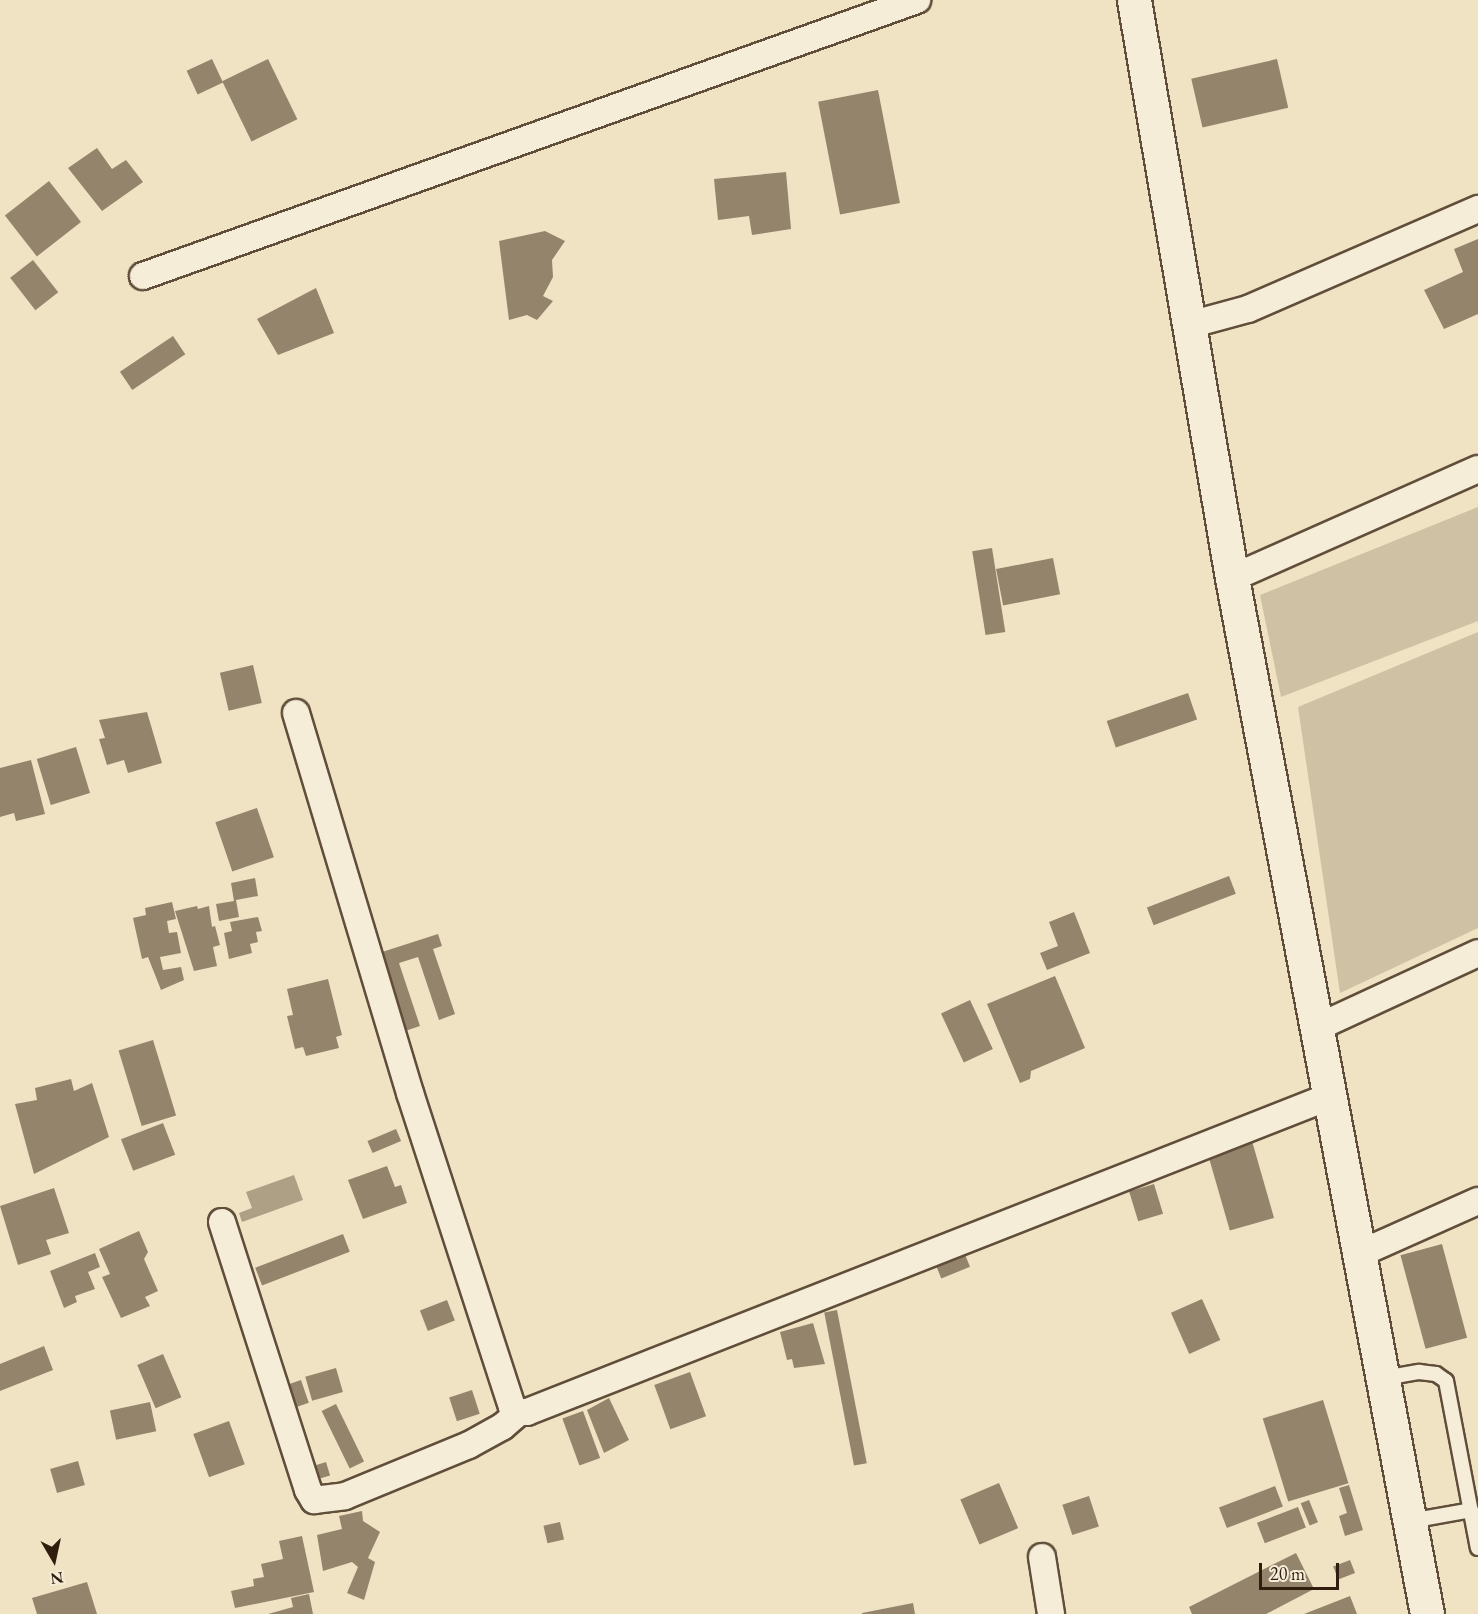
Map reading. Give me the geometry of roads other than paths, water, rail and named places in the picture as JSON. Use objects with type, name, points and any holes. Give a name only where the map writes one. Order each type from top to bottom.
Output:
[{"type":"main road","points":[[1134,0],[1232,578],[1362,1253],[1427,1614]]},
{"type":"street","points":[[143,276],[917,0]]},
{"type":"street","points":[[1190,325],[1248,309],[1478,209]]},
{"type":"street","points":[[1232,578],[1478,469]]},
{"type":"street","points":[[296,713],[410,1094],[512,1407],[519,1412],[528,1412],[1331,1096]]},
{"type":"street","points":[[1318,1027],[1478,953]]},
{"type":"street","points":[[1362,1253],[1478,1201]]},
{"type":"street","points":[[222,1222],[308,1490],[315,1500],[345,1496],[469,1445],[502,1427],[519,1412]]},
{"type":"street","points":[[1042,1557],[1051,1614]]},
{"type":"lane","points":[[1384,1378],[1419,1372],[1436,1374],[1446,1381],[1478,1548]]},
{"type":"lane","points":[[1410,1521],[1471,1510]]}]
